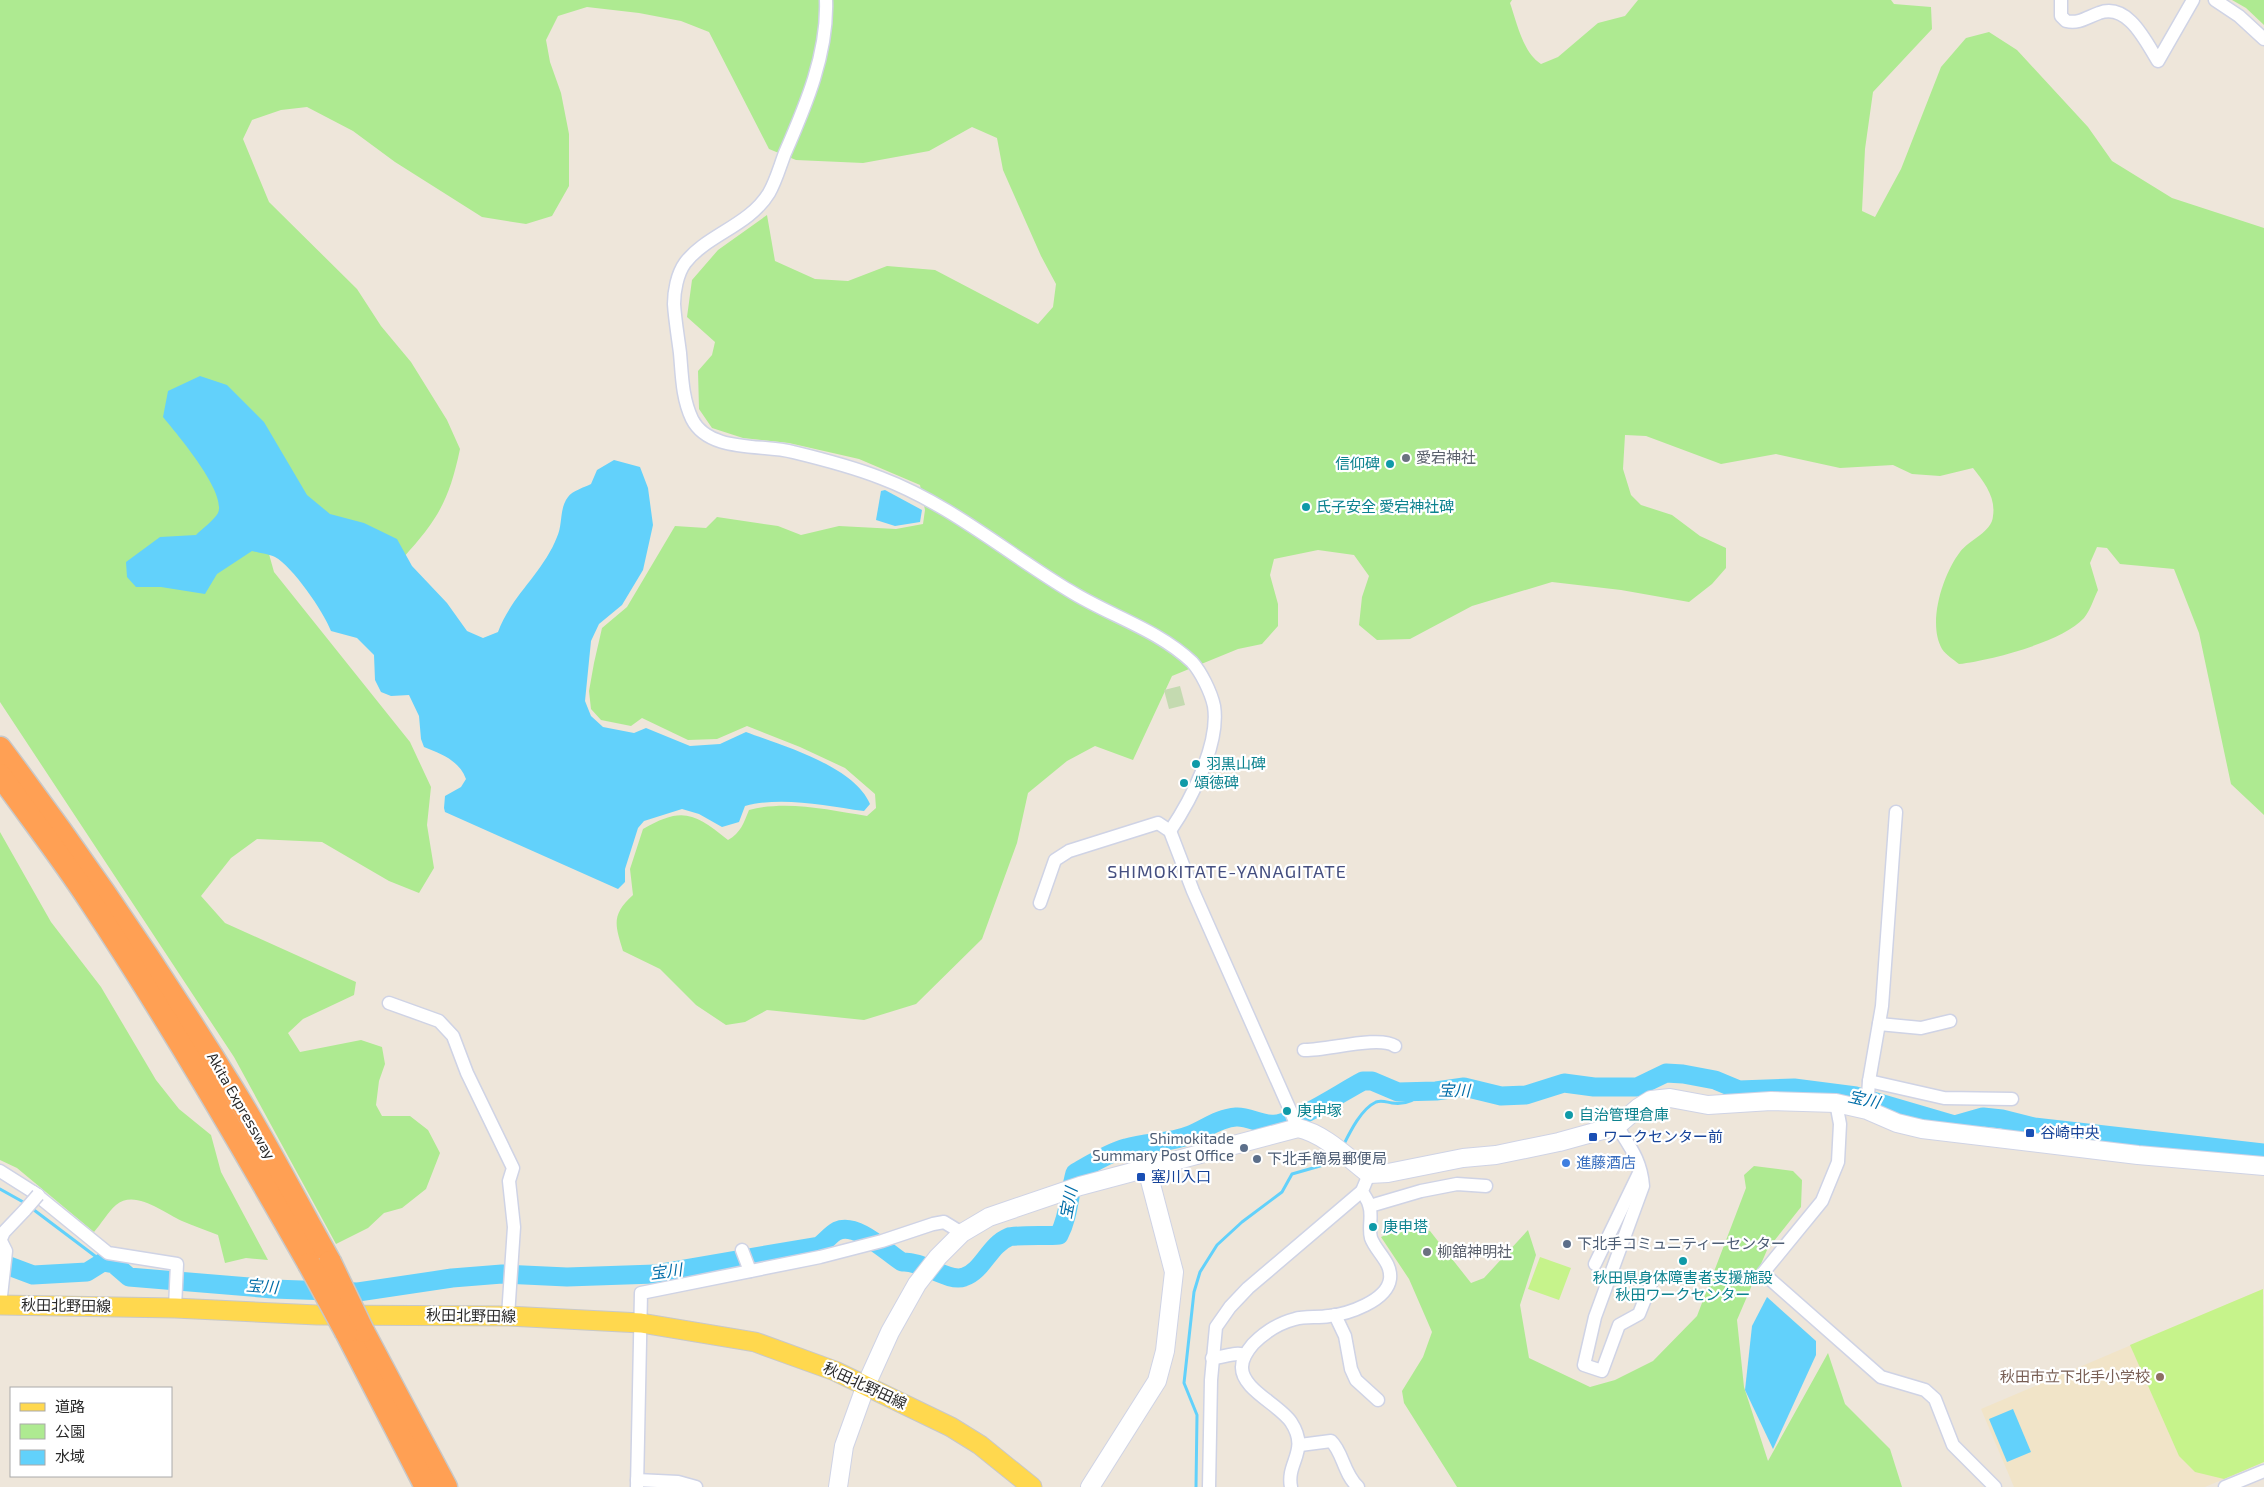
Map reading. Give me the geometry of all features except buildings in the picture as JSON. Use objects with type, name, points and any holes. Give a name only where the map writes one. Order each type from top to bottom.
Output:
[{"type":"highway","name":"Akita Expressway","points":[[0,748],[43,805],[171,991],[235,1093],[319,1263],[355,1331],[446,1487]]},
{"type":"highway","name":"Akita Expressway","points":[[0,776],[89,900],[319,1263]]},
{"type":"highway","name":"Akita Expressway","points":[[355,1331],[426,1487]]},
{"type":"main road","name":"秋田北野田線","points":[[0,1305],[176,1308],[317,1314],[508,1316],[641,1324],[754,1342],[835,1371],[925,1414],[980,1445],[1032,1487]]},
{"type":"main road","name":"秋田北野田線","points":[[925,1414],[1021,1487]]},
{"type":"street","points":[[826,0],[824,37],[818,66],[804,109],[769,193],[750,215],[705,246],[685,263],[677,281],[674,302],[682,383],[693,421],[707,435],[744,448],[798,453],[880,477],[928,499],[1073,593],[1150,632],[1194,664],[1204,681],[1214,706],[1211,750],[1184,811],[1170,831]]},
{"type":"street","points":[[2060,0],[2061,16],[2066,21],[2084,21],[2101,12],[2123,14],[2136,26],[2158,61],[2193,0]]},
{"type":"street","points":[[2214,0],[2239,16],[2264,39]]},
{"type":"street","points":[[1867,1107],[1879,1024],[1896,812]]},
{"type":"street","points":[[1040,904],[1055,860],[1069,850],[1158,823],[1170,831],[1193,891],[1296,1122],[1369,1174],[1388,1173],[1463,1158],[1496,1155],[1559,1142],[1616,1126],[1651,1100],[1670,1098],[1708,1105],[1771,1101],[1867,1107],[1897,1123],[1922,1129],[2138,1154],[2264,1166]]},
{"type":"street","points":[[389,1003],[439,1021],[453,1036],[467,1073],[513,1168],[509,1181],[514,1228],[508,1316]]},
{"type":"street","points":[[1879,1024],[1921,1028],[1950,1021]]},
{"type":"street","points":[[1304,1050],[1354,1044],[1390,1043],[1395,1046]]},
{"type":"street","points":[[1869,1085],[1944,1098],[2012,1099]]},
{"type":"street","points":[[1836,1104],[1840,1124],[1838,1162],[1822,1201],[1763,1273],[1881,1377],[1926,1390],[1935,1399],[1953,1446],[1995,1487]]},
{"type":"street","points":[[838,1487],[844,1446],[866,1385],[890,1332],[917,1284],[938,1256],[962,1233],[989,1216],[1061,1192],[1147,1169],[1296,1122]]},
{"type":"street","points":[[1616,1126],[1634,1152],[1641,1169],[1642,1186],[1595,1318],[1584,1365],[1602,1371],[1620,1325],[1639,1314],[1651,1284]]},
{"type":"street","points":[[1090,1487],[1157,1381],[1165,1351],[1174,1272],[1147,1169]]},
{"type":"street","points":[[1595,1264],[1641,1169]]},
{"type":"street","points":[[0,1171],[36,1194],[108,1254],[178,1264],[176,1308]]},
{"type":"street","points":[[1209,1487],[1212,1358],[1216,1327],[1230,1307],[1248,1288],[1362,1192],[1369,1174]]},
{"type":"street","points":[[1370,1206],[1421,1190],[1457,1184],[1486,1186]]},
{"type":"street","points":[[1291,1487],[1290,1480],[1300,1445],[1291,1422],[1282,1411],[1248,1383],[1242,1368],[1245,1355],[1259,1339],[1275,1326],[1296,1318],[1335,1315],[1349,1311],[1377,1298],[1385,1290],[1390,1279],[1386,1261],[1372,1238],[1369,1227],[1370,1206],[1362,1192]]},
{"type":"street","points":[[0,1305],[6,1251],[1,1241],[4,1232],[36,1194]]},
{"type":"street","points":[[696,1487],[678,1482],[637,1484],[641,1293],[866,1245],[944,1222],[962,1233]]},
{"type":"street","points":[[742,1250],[750,1270]]},
{"type":"street","points":[[1335,1315],[1345,1336],[1351,1369],[1356,1380],[1378,1400]]},
{"type":"street","points":[[1212,1358],[1222,1358],[1240,1352],[1245,1355]]},
{"type":"street","points":[[1300,1445],[1331,1441],[1336,1446],[1344,1470],[1358,1487]]},
{"type":"street","points":[[2225,1487],[2264,1471]]},
{"type":"shaded area","name":"秋田市立下北手小学校","points":[[2263,1289],[2264,1462],[2205,1487],[2014,1487],[1981,1409]]},
{"type":"green space","points":[[0,0],[1512,0],[1510,3],[1521,37],[1530,53],[1541,64],[1558,57],[1598,23],[1625,16],[1638,0],[1891,0],[1894,4],[1931,7],[1932,29],[1873,92],[1865,149],[1862,211],[1875,217],[1901,169],[1941,67],[1966,38],[1989,32],[2017,50],[2088,127],[2112,161],[2172,198],[2264,228],[2264,815],[2231,784],[2199,633],[2174,569],[2120,564],[2107,548],[2097,547],[2090,563],[2098,590],[2084,618],[2074,627],[2026,649],[1959,664],[1942,649],[1936,626],[1939,599],[1954,561],[1960,552],[1989,527],[1992,522],[1993,502],[1991,496],[1973,468],[1940,476],[1912,474],[1893,465],[1840,468],[1776,454],[1721,464],[1646,436],[1625,435],[1623,469],[1631,495],[1641,505],[1672,515],[1700,536],[1726,548],[1726,568],[1712,584],[1689,602],[1621,590],[1552,582],[1472,606],[1410,639],[1377,640],[1359,625],[1362,597],[1369,576],[1354,555],[1318,550],[1274,559],[1270,575],[1278,604],[1278,626],[1262,644],[1238,649],[1172,676],[1133,760],[1095,746],[1067,761],[1028,793],[1017,843],[982,939],[916,1004],[864,1020],[767,1010],[745,1022],[726,1025],[696,1005],[660,969],[623,951],[618,934],[617,921],[621,909],[633,895],[630,869],[643,829],[668,817],[688,816],[706,824],[728,840],[739,831],[749,810],[763,807],[793,806],[867,816],[876,808],[875,794],[845,768],[800,747],[747,726],[717,739],[688,740],[642,718],[631,726],[601,720],[591,709],[589,691],[602,628],[627,607],[675,526],[706,528],[717,517],[778,526],[801,535],[839,526],[896,529],[923,524],[925,510],[920,485],[859,459],[789,443],[743,438],[712,428],[699,409],[698,371],[712,355],[715,342],[687,317],[692,280],[718,250],[767,215],[775,261],[815,279],[848,281],[887,266],[935,270],[1038,324],[1053,307],[1056,284],[1041,256],[1003,170],[997,138],[972,127],[929,151],[863,163],[796,160],[769,149],[709,32],[681,21],[639,13],[587,7],[558,16],[546,40],[550,62],[561,93],[569,134],[569,186],[552,216],[526,224],[482,217],[395,162],[353,131],[307,107],[281,110],[252,120],[243,139],[269,202],[357,289],[381,326],[411,362],[447,420],[460,449],[446,496],[434,520],[403,558],[260,522],[274,572],[410,742],[431,787],[427,825],[434,868],[419,893],[389,881],[322,842],[257,839],[231,858],[201,896],[225,923],[356,982],[354,995],[303,1019],[288,1033],[300,1052],[361,1040],[382,1047],[385,1064],[379,1081],[376,1105],[382,1116],[410,1116],[428,1130],[440,1153],[426,1189],[402,1208],[384,1213],[368,1228],[336,1244],[234,1057],[0,702]]},
{"type":"green space","points":[[2232,0],[2264,0],[2264,25],[2246,8]]},
{"type":"green space","points":[[1180,686],[1185,705],[1169,709],[1164,690]]},
{"type":"green space","points":[[0,832],[51,922],[101,987],[156,1080],[179,1109],[211,1135],[221,1172],[268,1260],[246,1258],[225,1263],[218,1235],[182,1221],[140,1201],[124,1201],[116,1205],[94,1232],[17,1168],[0,1160]]},
{"type":"green space","points":[[1754,1166],[1793,1171],[1802,1180],[1801,1207],[1767,1250],[1737,1320],[1744,1387],[1768,1461],[1828,1353],[1845,1404],[1890,1449],[1902,1487],[1457,1487],[1404,1403],[1402,1391],[1423,1357],[1432,1332],[1409,1279],[1381,1237],[1404,1226],[1430,1231],[1471,1283],[1484,1278],[1528,1230],[1536,1255],[1520,1305],[1529,1358],[1590,1387],[1615,1380],[1653,1361],[1697,1316],[1746,1188],[1744,1175]]},
{"type":"green space","points":[[1540,1257],[1571,1268],[1559,1300],[1528,1289]]},
{"type":"green space","points":[[2263,1289],[2264,1462],[2224,1479],[2195,1472],[2179,1456],[2130,1345]]},
{"type":"water","points":[[200,376],[227,385],[264,422],[307,495],[330,514],[364,523],[397,539],[412,566],[447,603],[467,631],[483,638],[498,632],[511,607],[544,562],[557,537],[563,506],[570,495],[591,484],[597,470],[614,460],[640,467],[648,488],[653,525],[643,570],[622,605],[599,624],[591,641],[585,701],[591,716],[603,727],[634,733],[646,728],[690,746],[720,744],[746,732],[797,751],[833,768],[862,791],[870,804],[864,811],[804,803],[759,803],[745,806],[739,822],[722,827],[699,814],[682,809],[644,821],[638,828],[625,869],[625,882],[618,889],[445,812],[445,796],[461,787],[466,779],[463,772],[454,762],[424,747],[421,739],[419,716],[409,695],[391,696],[381,692],[375,680],[374,655],[357,638],[331,631],[307,590],[282,562],[273,556],[252,551],[217,574],[205,594],[161,587],[136,587],[127,577],[126,562],[160,537],[196,535],[218,513],[219,504],[208,478],[199,463],[163,417],[168,391]]},
{"type":"water","points":[[885,490],[922,510],[920,522],[895,526],[876,520],[881,491]]},
{"type":"water","points":[[1767,1297],[1816,1341],[1816,1355],[1773,1449],[1745,1390],[1752,1326]]},
{"type":"water","points":[[2013,1409],[2031,1452],[2007,1462],[1989,1419]]},
{"type":"waterway","name":"宝川","points":[[0,1268],[9,1266],[33,1275],[87,1272],[103,1262],[114,1264],[129,1277],[273,1289],[358,1292],[452,1278],[502,1274],[567,1277],[655,1274],[819,1246],[835,1232],[845,1229],[871,1239],[902,1262],[918,1264],[950,1277],[958,1278],[971,1274],[996,1246],[1009,1237],[1059,1235],[1067,1213],[1075,1173],[1106,1156],[1119,1150],[1142,1144],[1182,1138],[1230,1118],[1241,1117],[1277,1124],[1309,1112],[1363,1081],[1372,1081],[1398,1092],[1436,1091],[1464,1087],[1501,1096],[1526,1095],[1564,1083],[1594,1087],[1637,1087],[1666,1073],[1683,1074],[1715,1080],[1739,1090],[1794,1088],[1856,1096],[1955,1125],[1983,1117],[2002,1119],[2034,1127],[2264,1153]]},
{"type":"waterway","points":[[1343,1146],[1356,1121],[1371,1105],[1380,1101],[1405,1103],[1413,1100],[1424,1091]]},
{"type":"waterway","points":[[1196,1487],[1197,1415],[1184,1383],[1194,1292],[1200,1272],[1217,1245],[1242,1222],[1282,1192],[1292,1174],[1334,1162],[1338,1156]]},
{"type":"waterway","points":[[0,1189],[25,1203]]},
{"type":"waterway","points":[[30,1207],[103,1262]]},
{"type":"place","name":"愛宕神社","points":[[1406,458]]},
{"type":"place","name":"信仰碑","points":[[1390,464]]},
{"type":"place","name":"氏子安全 愛宕神社碑","points":[[1306,507]]},
{"type":"place","name":"羽黒山碑","points":[[1196,764]]},
{"type":"place","name":"頌徳碑","points":[[1184,783]]},
{"type":"place","name":"庚申塚","points":[[1287,1111]]},
{"type":"place","name":"自治管理倉庫","points":[[1569,1115]]},
{"type":"place","name":"谷崎中央","points":[[2030,1133]]},
{"type":"place","name":"ワークセンター前","points":[[1593,1137]]},
{"type":"place","name":"Shimokitade Summary Post Office","points":[[1244,1148]]},
{"type":"place","name":"下北手簡易郵便局","points":[[1257,1159]]},
{"type":"place","name":"進藤酒店","points":[[1566,1163]]},
{"type":"place","name":"塞川入口","points":[[1141,1177]]},
{"type":"place","name":"庚申塔","points":[[1373,1227]]},
{"type":"place","name":"下北手コミュニティーセンター","points":[[1567,1244]]},
{"type":"place","name":"柳舘神明社","points":[[1427,1252]]},
{"type":"place","name":"秋田県身体障害者支援施設 秋田ワークセンター","points":[[1683,1261]]},
{"type":"place","name":"秋田市立下北手小学校","points":[[2160,1377]]},
{"type":"district","name":"SHIMOKITATE-YANAGITATE","points":[[1227,872]]}]
